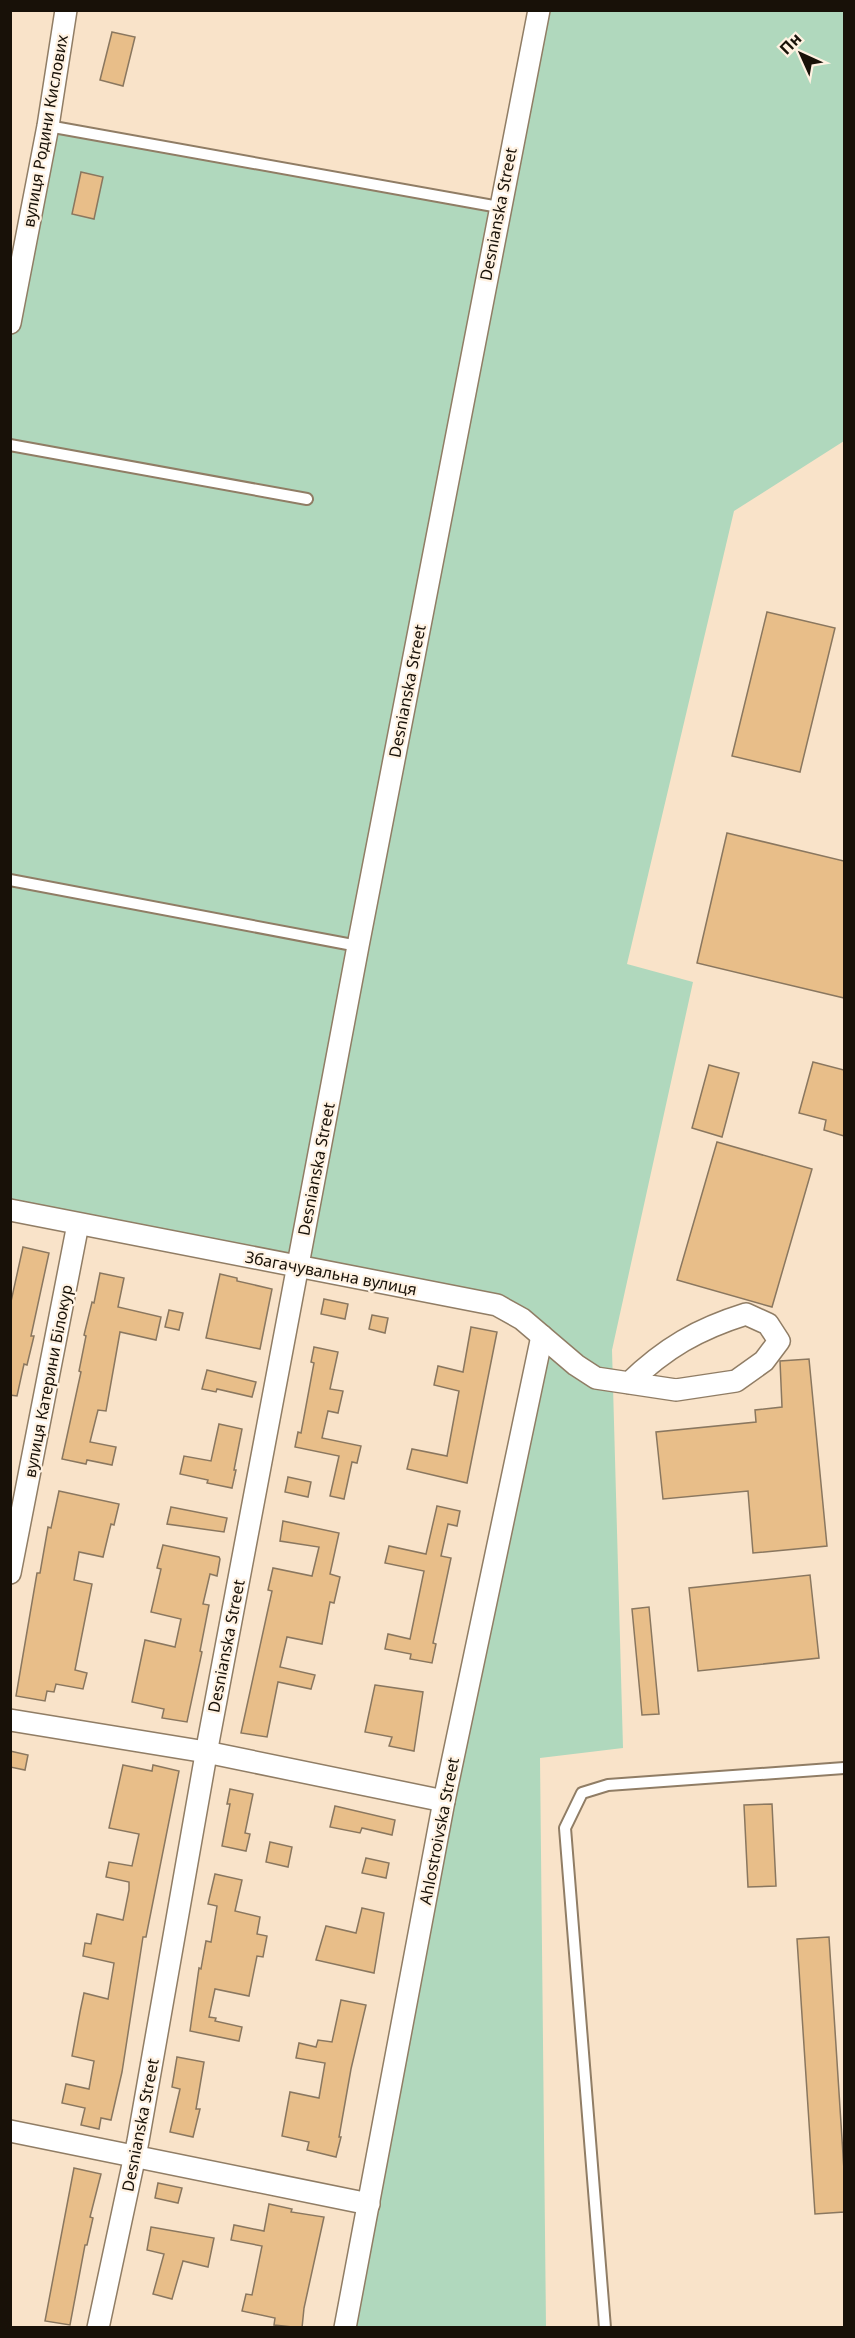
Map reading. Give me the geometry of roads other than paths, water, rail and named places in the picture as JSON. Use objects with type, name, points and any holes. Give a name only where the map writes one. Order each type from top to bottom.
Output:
[{"type":"street","name":"вулиця Родини Кислових","points":[[10,323],[48,126],[66,10]]},
{"type":"street","name":"Desnianska Street","points":[[98,2328],[135,2156],[206,1752],[499,207],[539,10]]},
{"type":"street","name":"Збагачувальна вулиця","points":[[10,1210],[497,1305],[522,1319],[576,1365],[596,1378],[629,1383],[676,1390],[736,1381],[764,1361],[779,1341],[768,1324],[746,1314],[717,1323],[691,1335],[648,1365],[629,1383]]},
{"type":"street","name":"вулиця Катерини Білокур","points":[[10,1573],[78,1224]]},
{"type":"street","name":"Ahlostroivska Street","points":[[345,2328],[444,1801],[542,1336]]},
{"type":"street","points":[[10,1720],[206,1752],[444,1801]]},
{"type":"street","points":[[10,2131],[369,2204]]},
{"type":"lane","points":[[48,126],[499,207]]},
{"type":"lane","points":[[10,445],[307,499]]},
{"type":"lane","points":[[10,880],[358,946]]},
{"type":"lane","points":[[605,2328],[566,1828],[582,1793],[608,1785],[844,1768]]}]
